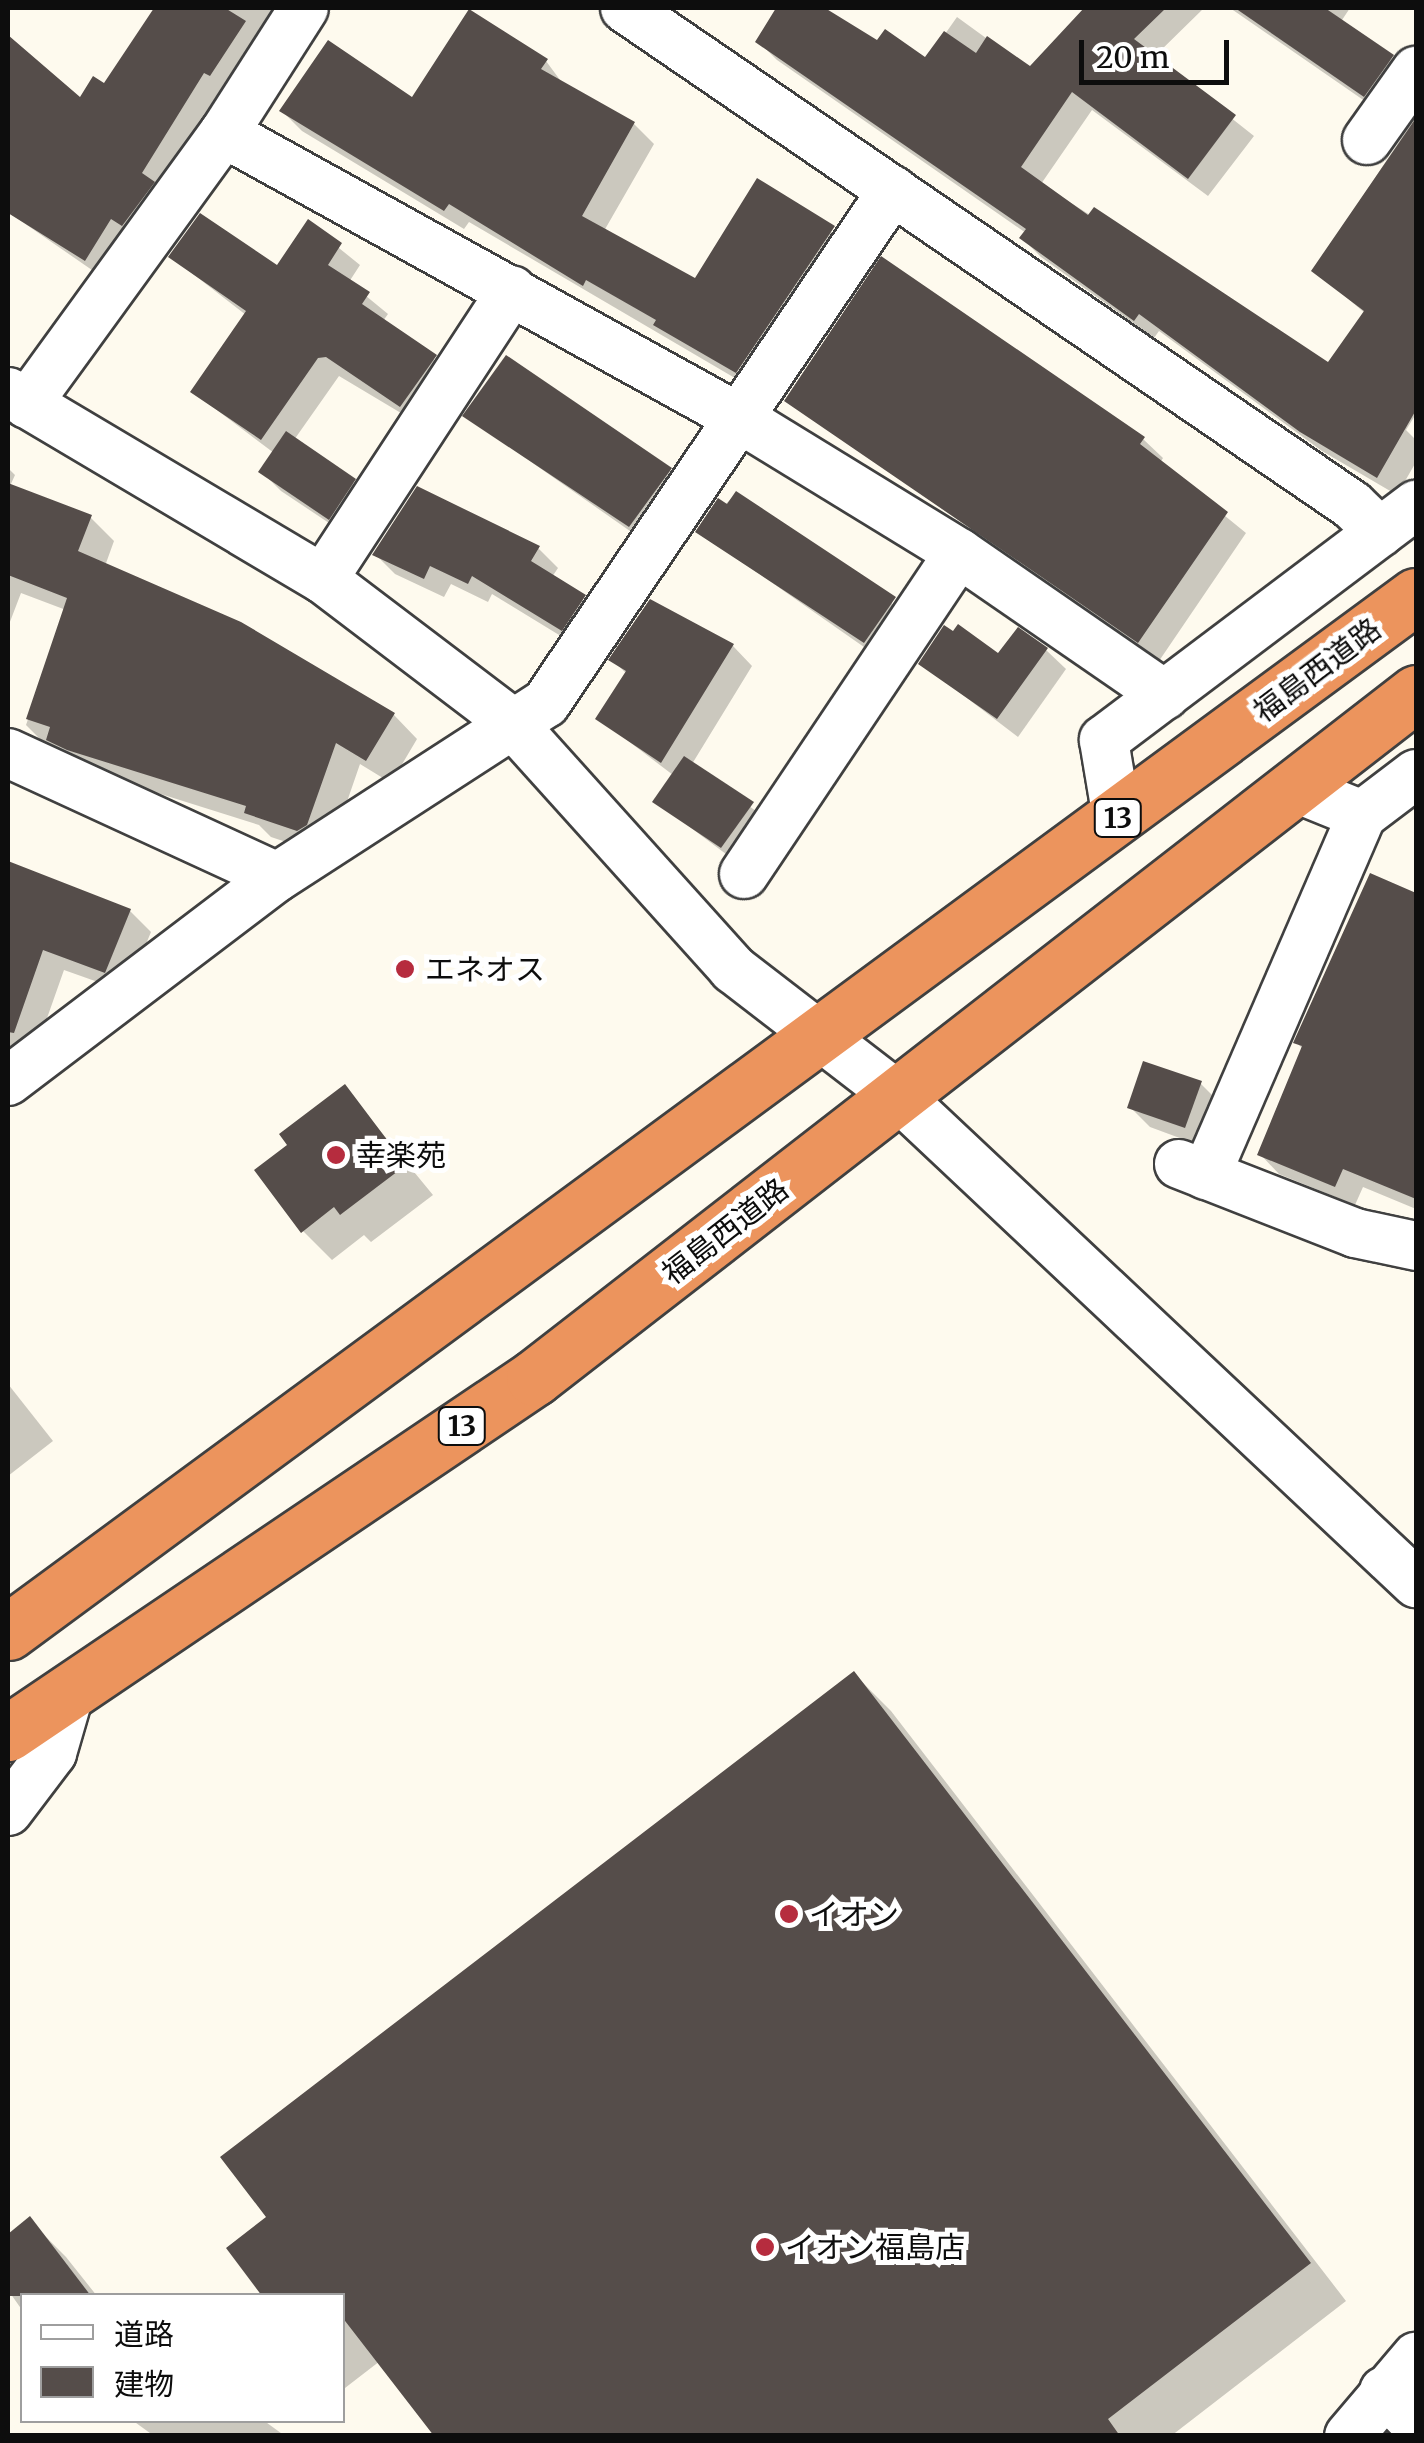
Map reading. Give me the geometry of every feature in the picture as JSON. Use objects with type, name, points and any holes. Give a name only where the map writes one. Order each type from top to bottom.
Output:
[{"type":"highway","name":"福島西道路","points":[[8,1632],[820,1040],[1416,596]]},
{"type":"highway","name":"福島西道路","points":[[8,1733],[534,1378],[1416,694]]},
{"type":"street","points":[[304,8],[224,133],[17,398],[323,579],[510,721],[733,970],[820,1040],[899,1096],[1416,1583]]},
{"type":"street","points":[[625,8],[1352,504],[1398,518]]},
{"type":"street","points":[[1366,140],[1416,70]]},
{"type":"street","points":[[224,133],[739,418],[959,553],[1164,694]]},
{"type":"street","points":[[8,1081],[278,877],[510,721],[546,703],[893,190]]},
{"type":"street","points":[[323,579],[512,290]]},
{"type":"street","points":[[1117,818],[1104,740],[1398,518]]},
{"type":"street","points":[[744,874],[959,553]]},
{"type":"street","points":[[8,754],[278,877]]},
{"type":"street","points":[[1293,787],[1394,802],[1193,1170],[1355,1233],[1416,1246]]},
{"type":"street","points":[[8,1811],[52,1753],[70,1690]]},
{"type":"street","points":[[1350,2436],[1400,2408],[1416,2357]]},
{"type":"building","points":[[154,8],[225,8],[246,21],[210,76],[204,73],[142,173],[155,182],[122,226],[111,219],[85,261],[8,213],[8,35],[80,97],[93,76],[104,83]]},
{"type":"building","points":[[776,8],[825,8],[877,40],[885,29],[925,57],[944,31],[976,53],[987,36],[1030,66],[1084,8],[1166,8],[1134,39],[1236,115],[1188,179],[1072,92],[1021,167],[1088,215],[1094,207],[1328,362],[1364,311],[1311,271],[1416,118],[1416,410],[1377,478],[1300,432],[1139,314],[1134,321],[1019,238],[1026,229],[755,42]]},
{"type":"building","points":[[1235,8],[1325,8],[1394,55],[1364,97]]},
{"type":"building","points":[[469,9],[548,59],[541,69],[635,122],[582,216],[695,278],[757,178],[835,226],[736,373],[653,325],[656,320],[586,280],[583,286],[449,204],[444,211],[279,111],[328,40],[412,97]]},
{"type":"building","points":[[200,213],[277,265],[308,219],[342,243],[328,265],[370,292],[362,304],[437,355],[400,407],[326,357],[318,358],[261,440],[190,392],[246,311],[168,257]]},
{"type":"building","points":[[881,256],[1145,437],[1140,444],[1228,512],[1138,643],[784,401]]},
{"type":"building","points":[[506,355],[672,468],[629,527],[462,416]]},
{"type":"building","points":[[286,431],[356,479],[329,520],[258,472]]},
{"type":"building","points":[[8,483],[92,515],[78,551],[241,622],[395,713],[366,761],[336,743],[307,825],[297,831],[244,813],[246,806],[67,750],[46,740],[50,727],[26,719],[67,598],[8,575]]},
{"type":"building","points":[[417,486],[540,546],[531,561],[586,595],[562,631],[472,576],[468,584],[430,566],[424,579],[372,555]]},
{"type":"building","points":[[736,491],[896,597],[864,643],[695,532],[718,498],[727,504]]},
{"type":"building","points":[[650,599],[734,644],[661,763],[595,719],[626,671],[608,660]]},
{"type":"building","points":[[958,624],[998,653],[1018,627],[1048,648],[997,719],[918,664],[944,625],[953,631]]},
{"type":"building","points":[[684,756],[754,802],[721,848],[652,802]]},
{"type":"building","points":[[8,861],[131,909],[105,973],[43,950],[14,1033],[8,1032]]},
{"type":"building","points":[[1370,873],[1416,893],[1416,1199],[1343,1169],[1335,1187],[1257,1155],[1302,1046],[1293,1043]]},
{"type":"building","points":[[1143,1061],[1202,1081],[1185,1128],[1127,1108]]},
{"type":"building","name":"幸楽苑","points":[[345,1084],[406,1165],[340,1215],[334,1207],[301,1233],[254,1170],[287,1145],[279,1134]]},
{"type":"building","name":"イオン","points":[[854,1671],[1311,2263],[1108,2419],[1120,2436],[434,2436],[345,2321],[345,2293],[260,2293],[226,2248],[266,2217],[220,2157]]},
{"type":"building","points":[[30,2216],[89,2293],[8,2296],[8,2234]]},
{"type":"place","name":"エネオス","points":[[405,969]]},
{"type":"place","name":"幸楽苑","points":[[336,1155]]},
{"type":"place","name":"イオン","points":[[789,1914]]},
{"type":"place","name":"イオン福島店","points":[[765,2247]]}]
